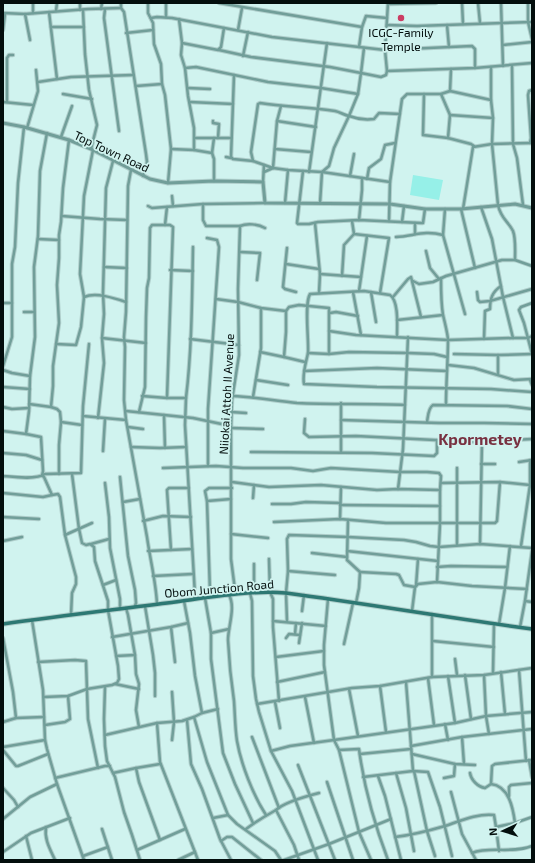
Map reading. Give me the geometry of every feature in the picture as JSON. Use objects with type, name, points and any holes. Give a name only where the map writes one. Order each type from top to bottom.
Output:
[{"type":"main road","name":"Obom Junction Road","points":[[3,624],[184,600],[270,592],[304,595],[432,613],[532,629]]},
{"type":"street","points":[[33,3],[33,13]]},
{"type":"street","points":[[56,11],[57,3]]},
{"type":"street","points":[[56,344],[76,345],[81,327],[84,297],[80,274],[83,218],[86,184],[97,125],[88,76],[85,54],[84,27],[80,3]]},
{"type":"street","points":[[101,9],[102,3]]},
{"type":"street","points":[[121,3],[121,8],[124,12],[126,33],[147,158],[143,176]]},
{"type":"street","points":[[148,3],[148,13],[153,23],[154,44],[161,64],[162,84],[165,95],[171,150],[168,183]]},
{"type":"street","points":[[166,3],[166,17]]},
{"type":"street","points":[[219,3],[362,27]]},
{"type":"street","points":[[182,43],[243,56],[324,66],[381,77],[386,75],[387,71],[385,50],[388,4],[435,3]]},
{"type":"street","points":[[462,3],[463,24]]},
{"type":"street","points":[[478,3],[480,23]]},
{"type":"street","points":[[501,3],[504,66]]},
{"type":"street","points":[[503,45],[532,41],[528,3]]},
{"type":"street","points":[[3,30],[4,13],[25,14],[121,8]]},
{"type":"street","points":[[238,30],[242,8]]},
{"type":"street","points":[[105,9],[104,18],[119,131]]},
{"type":"street","points":[[49,12],[58,79]]},
{"type":"street","points":[[25,14],[30,40]]},
{"type":"street","points":[[359,47],[362,27],[366,16],[387,18]]},
{"type":"street","points":[[151,18],[166,17],[272,37],[385,50],[472,46],[474,49],[475,68]]},
{"type":"street","points":[[179,19],[182,43],[181,55],[185,68],[195,138],[194,150]]},
{"type":"street","points":[[387,25],[417,26],[530,22]]},
{"type":"street","points":[[447,25],[449,47]]},
{"type":"street","points":[[51,27],[84,27]]},
{"type":"street","points":[[219,50],[222,47],[224,28]]},
{"type":"street","points":[[126,33],[153,30]]},
{"type":"street","points":[[243,56],[248,32]]},
{"type":"street","points":[[309,172],[327,43]]},
{"type":"street","points":[[320,203],[322,172],[329,166],[334,148],[358,94],[364,48]]},
{"type":"street","points":[[7,102],[8,56],[13,55]]},
{"type":"street","points":[[387,71],[512,66],[532,63]]},
{"type":"street","points":[[512,66],[513,144],[517,158],[523,205]]},
{"type":"street","points":[[185,68],[196,67],[268,82],[358,94]]},
{"type":"street","points":[[491,67],[491,100],[493,118],[492,144],[498,206],[500,214],[512,230],[514,236],[515,260]]},
{"type":"street","points":[[450,91],[451,69]]},
{"type":"street","points":[[3,366],[12,337],[12,264],[15,247],[18,183],[25,127],[38,91],[36,70]]},
{"type":"street","points":[[38,82],[88,76],[133,74]]},
{"type":"street","points":[[232,158],[231,138],[234,75]]},
{"type":"street","points":[[136,86],[162,84]]},
{"type":"street","points":[[188,88],[210,89]]},
{"type":"street","points":[[424,94],[423,135],[448,138],[474,146],[531,143],[528,95],[529,91],[532,90]]},
{"type":"street","points":[[389,221],[390,182],[402,98],[413,94],[441,94],[450,91],[491,100]]},
{"type":"street","points":[[63,94],[92,99]]},
{"type":"street","points":[[441,94],[450,115],[448,138]]},
{"type":"street","points":[[3,102],[33,105]]},
{"type":"street","points":[[190,102],[233,104]]},
{"type":"street","points":[[252,160],[251,152],[258,104],[260,103],[280,106],[318,108],[371,120],[374,120],[379,113],[400,114]]},
{"type":"street","points":[[61,138],[72,106]]},
{"type":"street","points":[[272,168],[280,106]]},
{"type":"street","points":[[450,115],[493,118]]},
{"type":"street","points":[[213,120],[213,124],[219,124],[218,138]]},
{"type":"street","points":[[277,121],[316,127]]},
{"type":"street","name":"Top Town Road","points":[[3,124],[25,127],[69,140],[143,176],[168,183],[214,181],[263,182]]},
{"type":"street","points":[[26,434],[30,376],[35,340],[34,267],[38,239],[40,171],[47,133]]},
{"type":"street","points":[[195,138],[231,138]]},
{"type":"street","points":[[214,138],[212,153],[214,159],[214,181]]},
{"type":"street","points":[[51,407],[59,323],[57,285],[59,240],[69,140]]},
{"type":"street","points":[[367,179],[369,168],[381,159],[385,145],[396,143]]},
{"type":"street","points":[[474,146],[462,209],[474,268]]},
{"type":"street","points":[[275,149],[311,152]]},
{"type":"street","points":[[171,150],[194,150],[212,153]]},
{"type":"street","points":[[350,176],[354,154]]},
{"type":"street","points":[[226,157],[237,160],[252,160],[272,168],[322,172],[390,182]]},
{"type":"street","points":[[98,418],[104,370],[104,348],[102,338],[106,188],[113,161]]},
{"type":"street","points":[[264,164],[263,182],[265,203]]},
{"type":"street","points":[[264,172],[272,168]]},
{"type":"street","points":[[131,170],[128,186],[124,400],[148,551],[157,593],[157,604]]},
{"type":"street","points":[[286,202],[288,170]]},
{"type":"street","points":[[303,171],[297,223],[300,225],[318,222],[359,220],[422,223],[425,208]]},
{"type":"street","points":[[359,220],[362,178]]},
{"type":"street","points":[[172,196],[173,206]]},
{"type":"street","points":[[148,206],[152,208],[203,204],[299,202],[390,204],[445,209],[462,209],[515,204],[532,208]]},
{"type":"street","points":[[203,204],[203,220],[206,226],[257,225],[265,228]]},
{"type":"street","points":[[402,222],[404,206]]},
{"type":"street","points":[[165,225],[167,207]]},
{"type":"street","points":[[482,207],[490,234],[513,338]]},
{"type":"street","points":[[445,209],[443,236],[465,314]]},
{"type":"street","points":[[62,216],[105,220],[127,220]]},
{"type":"street","points":[[352,221],[354,234]]},
{"type":"street","points":[[315,223],[320,274],[319,293]]},
{"type":"street","points":[[415,223],[415,234]]},
{"type":"street","points":[[140,412],[145,387],[147,293],[149,278],[150,228],[152,225],[171,226],[173,229],[170,270],[167,398]]},
{"type":"street","name":"Niiokai Attoh II Avenue","points":[[240,226],[238,302],[239,345],[231,412],[231,566],[235,590],[231,595],[229,629],[230,669],[237,740],[247,774],[257,799],[266,815]]},
{"type":"street","points":[[396,237],[426,232],[443,236]]},
{"type":"street","points":[[354,234],[389,238],[380,293]]},
{"type":"street","points":[[342,276],[344,245],[354,234]]},
{"type":"street","points":[[359,291],[367,236]]},
{"type":"street","points":[[207,238],[215,239],[219,243],[208,421],[208,466]]},
{"type":"street","points":[[38,239],[59,240]]},
{"type":"street","points":[[193,247],[193,291],[189,376],[185,417],[194,599]]},
{"type":"street","points":[[287,248],[283,288],[296,292]]},
{"type":"street","points":[[426,251],[430,268],[440,278],[443,315],[447,329],[448,365],[446,404]]},
{"type":"street","points":[[240,252],[260,253],[257,280]]},
{"type":"street","points":[[397,336],[397,320],[393,297],[409,277],[419,284],[433,282],[440,278],[496,260],[507,259],[532,266]]},
{"type":"street","points":[[286,264],[319,269]]},
{"type":"street","points":[[104,267],[127,268]]},
{"type":"street","points":[[170,270],[193,271]]},
{"type":"street","points":[[320,274],[361,277]]},
{"type":"street","points":[[413,281],[421,317]]},
{"type":"street","points":[[484,339],[485,311],[490,309],[490,301],[494,291],[501,286]]},
{"type":"street","points":[[477,292],[479,302],[503,298],[532,289]]},
{"type":"street","points":[[393,297],[387,294],[359,291],[310,294],[308,297],[308,353],[305,362],[303,381],[306,384],[532,392]]},
{"type":"street","points":[[353,292],[360,335]]},
{"type":"street","points":[[371,292],[376,322]]},
{"type":"street","points":[[84,297],[89,295],[103,296],[126,302]]},
{"type":"street","points":[[216,299],[238,302],[261,308],[286,311]]},
{"type":"street","points":[[3,303],[12,303]]},
{"type":"street","points":[[454,354],[532,354],[519,309],[532,303]]},
{"type":"street","points":[[284,357],[286,311],[292,306],[327,307],[330,310],[329,354]]},
{"type":"street","points":[[253,397],[260,352],[261,308]]},
{"type":"street","points":[[24,312],[34,312]]},
{"type":"street","points":[[330,313],[336,312],[358,316]]},
{"type":"street","points":[[397,320],[443,315]]},
{"type":"street","points":[[329,331],[360,335],[448,340],[528,338],[532,336]]},
{"type":"street","points":[[398,488],[402,455],[408,337]]},
{"type":"street","points":[[102,338],[146,343]]},
{"type":"street","points":[[190,339],[239,345]]},
{"type":"street","points":[[3,476],[31,478],[45,474],[81,473],[83,416],[89,344]]},
{"type":"street","points":[[260,352],[305,362]]},
{"type":"street","points":[[308,353],[408,353],[434,354],[447,358]]},
{"type":"street","points":[[498,355],[498,374]]},
{"type":"street","points":[[448,365],[474,368],[514,380],[531,379],[532,385]]},
{"type":"street","points":[[304,371],[377,368],[447,371]]},
{"type":"street","points":[[3,370],[30,376]]},
{"type":"street","points":[[256,380],[288,385]]},
{"type":"street","points":[[3,387],[30,390]]},
{"type":"street","points":[[142,396],[186,398]]},
{"type":"street","points":[[233,396],[253,397],[283,402],[405,405]]},
{"type":"street","points":[[341,403],[341,452]]},
{"type":"street","points":[[427,422],[430,406],[433,404],[507,406],[532,409]]},
{"type":"street","points":[[3,407],[51,407],[59,411],[61,422],[59,445],[60,474]]},
{"type":"street","points":[[126,410],[185,417],[231,427],[263,429]]},
{"type":"street","points":[[231,412],[246,413]]},
{"type":"street","points":[[164,415],[165,448]]},
{"type":"street","points":[[83,416],[126,420]]},
{"type":"street","points":[[103,452],[105,419]]},
{"type":"street","points":[[305,419],[304,433],[309,437],[356,436],[482,441],[532,439]]},
{"type":"street","points":[[341,420],[532,424]]},
{"type":"street","points":[[61,422],[83,424]]},
{"type":"street","points":[[128,427],[144,429]]},
{"type":"street","points":[[3,431],[42,437],[42,476],[44,477],[52,495]]},
{"type":"street","points":[[251,452],[341,452],[434,456],[437,453],[437,440]]},
{"type":"street","points":[[480,544],[482,441]]},
{"type":"street","points":[[131,447],[186,448]]},
{"type":"street","points":[[3,452],[26,455],[42,460]]},
{"type":"street","points":[[519,462],[531,460],[530,485],[521,546]]},
{"type":"street","points":[[482,464],[495,464]]},
{"type":"street","points":[[163,468],[208,466],[291,468],[313,471],[331,468],[439,473],[441,476],[440,524],[436,582]]},
{"type":"street","points":[[457,468],[457,545]]},
{"type":"street","points":[[72,474],[79,529],[83,544],[90,544],[110,539]]},
{"type":"street","points":[[120,477],[128,556],[135,590],[135,606]]},
{"type":"street","points":[[232,482],[269,486],[321,485],[377,490],[398,488],[440,490]]},
{"type":"street","points":[[441,483],[500,482],[530,485]]},
{"type":"street","points":[[274,522],[348,520],[386,524],[480,524],[496,522],[500,482]]},
{"type":"street","points":[[104,483],[109,517],[110,539],[120,599],[120,609]]},
{"type":"street","points":[[253,498],[254,485]]},
{"type":"street","points":[[232,488],[217,487],[206,489],[205,491],[207,501],[210,592],[207,598],[211,633],[211,659],[223,753],[253,824]]},
{"type":"street","points":[[340,520],[341,487]]},
{"type":"street","points":[[171,550],[167,490],[169,488],[189,488]]},
{"type":"street","points":[[3,493],[43,498],[58,494],[60,497],[65,535],[76,581],[72,593],[71,614]]},
{"type":"street","points":[[122,502],[140,499]]},
{"type":"street","points":[[207,501],[231,499]]},
{"type":"street","points":[[272,504],[306,502],[440,506]]},
{"type":"street","points":[[3,517],[39,519]]},
{"type":"street","points":[[143,521],[160,517],[190,518]]},
{"type":"street","points":[[348,520],[348,562],[360,572],[396,574],[399,575],[404,584],[416,586],[418,584],[436,582],[527,589]]},
{"type":"street","points":[[65,535],[92,523]]},
{"type":"street","points":[[231,534],[268,538]]},
{"type":"street","points":[[287,621],[287,539],[289,535],[348,536],[404,540],[439,547],[480,544],[532,548]]},
{"type":"street","points":[[3,541],[22,537]]},
{"type":"street","points":[[90,544],[94,548],[95,561],[108,600],[108,610],[119,679],[115,684]]},
{"type":"street","points":[[499,624],[510,546]]},
{"type":"street","points":[[148,551],[192,549]]},
{"type":"street","points":[[347,551],[438,561]]},
{"type":"street","points":[[312,552],[347,557]]},
{"type":"street","points":[[520,627],[532,552]]},
{"type":"street","points":[[269,559],[270,592],[273,599],[277,701],[280,728]]},
{"type":"street","points":[[412,611],[418,559]]},
{"type":"street","points":[[254,564],[254,593]]},
{"type":"street","points":[[437,567],[507,567]]},
{"type":"street","points":[[288,571],[335,575]]},
{"type":"street","points":[[344,644],[359,588],[360,572]]},
{"type":"street","points":[[153,576],[193,574]]},
{"type":"street","points":[[103,584],[116,580]]},
{"type":"street","points":[[250,593],[252,601],[253,676],[257,704],[271,751],[285,777],[318,860]]},
{"type":"street","points":[[302,611],[304,595]]},
{"type":"street","points":[[328,599],[324,672],[334,740],[339,750],[360,832],[371,860]]},
{"type":"street","points":[[184,600],[202,713]]},
{"type":"street","points":[[525,601],[532,602]]},
{"type":"street","points":[[145,605],[155,673],[155,696]]},
{"type":"street","points":[[126,608],[135,655],[136,674],[139,684],[136,710],[139,727]]},
{"type":"street","points":[[432,613],[432,677]]},
{"type":"street","points":[[31,620],[44,697],[45,740],[48,754],[84,860]]},
{"type":"street","points":[[273,621],[287,621],[326,626]]},
{"type":"street","points":[[112,637],[188,623]]},
{"type":"street","points":[[295,634],[296,623]]},
{"type":"street","points":[[299,643],[302,623]]},
{"type":"street","points":[[493,673],[494,623]]},
{"type":"street","points":[[171,627],[175,662]]},
{"type":"street","points":[[211,633],[229,629]]},
{"type":"street","points":[[286,638],[289,634],[300,635]]},
{"type":"street","points":[[3,638],[4,652],[13,692],[16,718]]},
{"type":"street","points":[[433,641],[494,647]]},
{"type":"street","points":[[276,657],[324,651]]},
{"type":"street","points":[[116,656],[135,655]]},
{"type":"street","points":[[455,659],[456,675]]},
{"type":"street","points":[[38,662],[84,660],[86,662],[88,719],[98,768]]},
{"type":"street","points":[[257,704],[432,677],[484,674],[532,668]]},
{"type":"street","points":[[519,670],[522,713],[532,777]]},
{"type":"street","points":[[277,682],[324,672]]},
{"type":"street","points":[[501,672],[505,714]]},
{"type":"street","points":[[484,674],[486,716],[490,734]]},
{"type":"street","points":[[465,675],[471,719]]},
{"type":"street","points":[[448,676],[455,723]]},
{"type":"street","points":[[428,678],[434,725]]},
{"type":"street","points":[[406,682],[413,771],[427,831],[435,856]]},
{"type":"street","points":[[44,697],[68,696],[87,689],[115,684],[139,689]]},
{"type":"street","points":[[380,686],[386,732]]},
{"type":"street","points":[[105,687],[104,735],[108,760],[140,859],[135,860]]},
{"type":"street","points":[[349,689],[358,736]]},
{"type":"street","points":[[172,692],[174,722],[172,740]]},
{"type":"street","points":[[45,725],[64,722],[70,719],[68,696]]},
{"type":"street","points":[[305,697],[314,743]]},
{"type":"street","points":[[104,735],[157,723],[187,720],[202,713],[218,709]]},
{"type":"street","points":[[271,751],[290,746],[455,723],[486,716],[532,712]]},
{"type":"street","points":[[3,722],[16,718],[44,717]]},
{"type":"street","points":[[194,717],[208,762],[228,815],[237,824],[275,851],[282,860],[314,850],[360,832],[375,824],[391,819]]},
{"type":"street","points":[[187,720],[191,764],[202,788],[221,842],[231,860]]},
{"type":"street","points":[[157,723],[160,764],[198,860]]},
{"type":"street","points":[[445,724],[448,740]]},
{"type":"street","points":[[360,754],[411,748],[462,737],[532,729]]},
{"type":"street","points":[[252,737],[278,809],[299,860]]},
{"type":"street","points":[[462,737],[464,764]]},
{"type":"street","points":[[45,740],[4,749],[16,766],[48,754]]},
{"type":"street","points":[[339,750],[358,748],[363,777],[375,824],[388,860]]},
{"type":"street","points":[[412,754],[455,764],[475,765]]},
{"type":"street","points":[[105,766],[108,760]]},
{"type":"street","points":[[491,784],[492,766],[495,764],[529,760]]},
{"type":"street","points":[[113,773],[160,764]]},
{"type":"street","points":[[444,778],[454,776],[455,764]]},
{"type":"street","points":[[298,765],[311,795],[335,860]]},
{"type":"street","points":[[55,778],[110,766]]},
{"type":"street","points":[[136,768],[139,782],[160,840]]},
{"type":"street","points":[[363,777],[413,771],[428,772],[440,806],[452,856]]},
{"type":"street","points":[[396,773],[406,808],[414,851]]},
{"type":"street","points":[[470,773],[472,779],[481,787],[485,788],[491,784]]},
{"type":"street","points":[[378,776],[396,837],[401,860]]},
{"type":"street","points":[[326,782],[344,838],[353,860]]},
{"type":"street","points":[[515,823],[514,811],[509,796],[509,787],[511,784],[532,783]]},
{"type":"street","points":[[3,819],[35,794],[57,784]]},
{"type":"street","points":[[491,784],[500,787],[509,796]]},
{"type":"street","points":[[3,788],[18,807]]},
{"type":"street","points":[[451,792],[462,834],[476,860]]},
{"type":"street","points":[[246,829],[266,815],[278,809],[295,801],[319,793]]},
{"type":"street","points":[[14,800],[23,802]]},
{"type":"street","points":[[213,818],[228,815]]},
{"type":"street","points":[[396,837],[427,831],[467,818],[492,815],[494,817],[496,827],[499,851]]},
{"type":"street","points":[[496,827],[515,823],[532,817]]},
{"type":"street","points":[[3,852],[26,836],[70,818]]},
{"type":"street","points":[[46,827],[45,834],[47,843],[55,860]]},
{"type":"street","points":[[40,829],[45,834]]},
{"type":"street","points":[[102,829],[112,860]]},
{"type":"street","points":[[137,850],[185,829]]},
{"type":"street","points":[[26,836],[32,860]]},
{"type":"street","points":[[221,842],[227,837],[232,837],[261,860]]},
{"type":"street","points":[[472,853],[480,850],[499,851],[532,846]]},
{"type":"street","points":[[83,856],[108,847]]},
{"type":"street","points":[[178,860],[195,852]]},
{"type":"shaded area","points":[[413,175],[443,180],[439,200],[410,195]]},
{"type":"place","name":"ICGC-Family Temple","points":[[401,18]]},
{"type":"district","name":"Kpormetey","points":[[480,438]]}]
